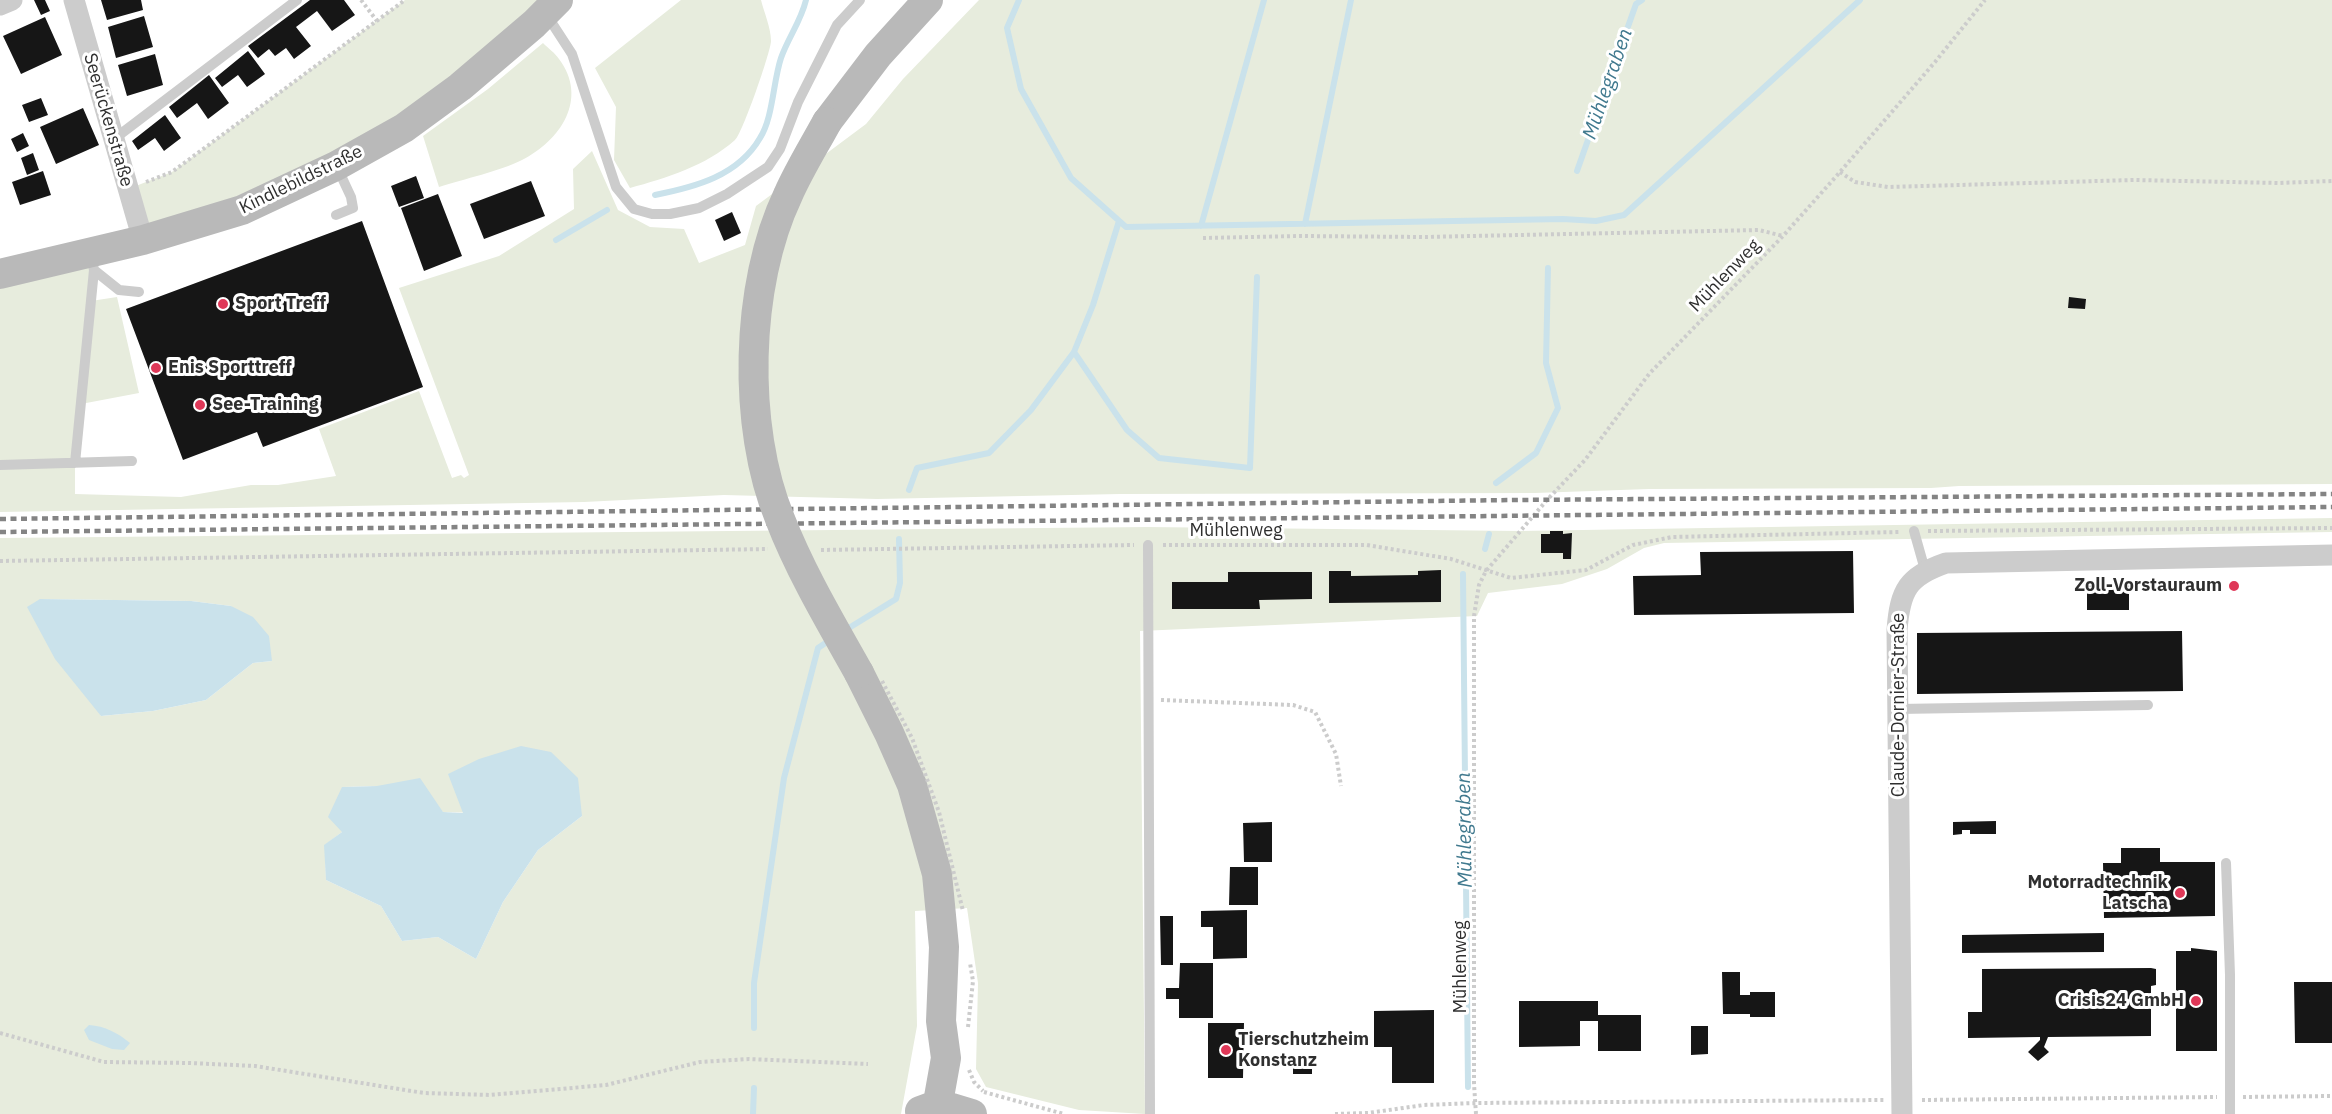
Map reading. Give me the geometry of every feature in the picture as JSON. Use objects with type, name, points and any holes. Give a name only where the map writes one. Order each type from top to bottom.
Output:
[{"type":"main road","points":[[926,1112],[955,1026],[944,947],[952,912],[912,785],[884,723],[787,536],[769,488],[759,437],[754,370],[759,292],[769,248],[787,196],[827,122],[878,55],[928,0]]},
{"type":"main road","name":"Kindlebildstraße","points":[[0,274],[93,262],[143,240],[242,210],[336,166],[404,128],[460,87],[552,7]]},
{"type":"main road","points":[[926,1112],[979,1101]]},
{"type":"street","points":[[0,5],[12,0]]},
{"type":"street","name":"Seerückenstraße","points":[[74,0],[143,240]]},
{"type":"street","points":[[1925,570],[1946,563],[2332,555]]},
{"type":"street","name":"Claude-Dornier-Straße","points":[[1902,1107],[1899,604],[1910,584],[1925,570]]},
{"type":"lane","points":[[114,139],[297,0]]},
{"type":"lane","points":[[552,7],[572,54],[616,187],[634,209],[661,214],[699,207],[727,194],[768,167],[780,149],[798,102],[837,25],[860,0]]},
{"type":"lane","points":[[336,166],[351,197],[353,208],[336,215]]},
{"type":"lane","points":[[93,262],[119,290],[140,292]]},
{"type":"lane","points":[[75,463],[93,262]]},
{"type":"lane","points":[[0,465],[132,461]]},
{"type":"lane","points":[[1914,531],[1925,570]]},
{"type":"lane","points":[[1148,545],[1150,1114]]},
{"type":"lane","points":[[1898,709],[2148,705]]},
{"type":"lane","points":[[2226,863],[2230,1114]]},
{"type":"path","points":[[360,0],[377,21]]},
{"type":"path","points":[[128,189],[172,172],[405,0]]},
{"type":"path","name":"Mühlenweg","points":[[1476,1114],[1474,616],[1479,585],[1486,571],[1547,500],[1586,460],[1649,374],[1782,236],[1840,172],[1935,62],[1984,0]]},
{"type":"path","points":[[1840,172],[1855,182],[1888,186],[2134,180],[2278,183],[2332,181]]},
{"type":"path","points":[[1203,238],[1425,237],[1759,230],[1782,236]]},
{"type":"path","points":[[1486,571],[1511,578],[1586,570],[1633,545],[1672,537],[1914,531],[2332,528]]},
{"type":"path","name":"Mühlenweg","points":[[811,550],[1126,545],[1367,545],[1451,559],[1486,571]]},
{"type":"path","points":[[0,561],[779,549]]},
{"type":"path","points":[[879,676],[912,738],[935,801],[952,912]]},
{"type":"path","points":[[1149,699],[1293,705],[1315,712],[1336,754],[1341,786]]},
{"type":"path","points":[[955,1026],[973,981],[969,958]]},
{"type":"path","points":[[0,1033],[104,1062],[255,1066],[424,1093],[490,1095],[606,1085],[700,1062],[749,1059],[868,1064]]},
{"type":"path","points":[[968,1060],[979,1101],[1064,1114]]},
{"type":"path","points":[[1335,1114],[1368,1113],[1424,1105],[1476,1103],[1902,1107],[2332,1096]]},
{"type":"shaded area","points":[[405,0],[558,0],[400,121],[143,240],[128,189],[172,172]]},
{"type":"shaded area","points":[[681,0],[761,0],[770,31],[770,48],[749,109],[735,140],[699,164],[630,188],[614,160],[616,107],[595,68]]},
{"type":"shaded area","points":[[979,0],[2332,0],[2332,484],[1649,489],[1535,493],[1120,494],[877,499],[724,495],[584,502],[0,512],[0,273],[91,253],[91,301],[117,297],[139,393],[81,404],[75,463],[75,494],[181,497],[251,485],[278,485],[336,476],[319,429],[419,391],[452,478],[461,475],[464,478],[469,475],[399,288],[499,256],[574,209],[573,169],[592,151],[618,210],[650,227],[684,229],[699,263],[745,245],[756,206],[866,124],[903,79]]},
{"type":"shaded area","points":[[543,43],[559,59],[568,74],[571,89],[566,117],[558,130],[536,152],[522,160],[439,187],[423,136],[488,89]]},
{"type":"shaded area","points":[[2332,518],[2332,532],[1664,543],[1644,548],[1607,569],[1562,584],[1488,593],[1477,616],[1140,631],[1145,1114],[1079,1110],[986,1087],[976,1069],[978,983],[967,908],[915,911],[917,1026],[901,1114],[0,1114],[0,538],[1147,527],[1520,531]],"holes":[[[40,599],[191,601],[231,606],[272,661],[253,663],[206,700],[153,711],[101,716]],[[377,786],[443,812],[582,816],[538,850],[503,902],[476,959],[438,937],[402,941],[381,906],[326,880],[325,845],[342,832],[342,787]]]},
{"type":"water","points":[[40,599],[191,601],[231,606],[253,617],[269,636],[272,661],[253,663],[206,700],[153,711],[101,716],[55,659],[27,607]]},
{"type":"water","points":[[521,746],[551,752],[578,778],[582,816],[538,850],[503,902],[476,959],[438,937],[402,941],[381,906],[326,880],[324,845],[342,832],[328,817],[342,787],[377,786],[420,778],[443,812],[463,813],[448,774],[479,759]]},
{"type":"water","points":[[89,1025],[111,1031],[130,1043],[124,1050],[112,1049],[89,1040],[84,1030]]},
{"type":"building","points":[[34,0],[45,0],[50,11],[41,15]]},
{"type":"building","points":[[101,0],[141,0],[143,10],[107,20]]},
{"type":"building","points":[[310,0],[344,0],[355,15],[332,31],[317,11],[296,27],[311,46],[294,59],[286,48],[275,56],[269,49],[258,58],[248,46]]},
{"type":"building","points":[[144,16],[153,47],[116,58],[108,27]]},
{"type":"building","points":[[45,17],[62,55],[21,74],[3,36]]},
{"type":"building","points":[[248,51],[265,74],[247,87],[238,75],[222,87],[215,78]]},
{"type":"building","points":[[155,54],[163,85],[127,96],[118,65]]},
{"type":"building","points":[[209,75],[229,103],[208,119],[197,103],[177,118],[169,107]]},
{"type":"building","points":[[41,98],[48,115],[29,122],[22,105]]},
{"type":"building","points":[[83,108],[99,145],[56,164],[40,127]]},
{"type":"building","points":[[165,115],[181,138],[164,151],[155,138],[138,150],[132,141]]},
{"type":"building","points":[[23,133],[29,146],[17,152],[11,139]]},
{"type":"building","points":[[33,153],[39,170],[27,175],[21,158]]},
{"type":"building","points":[[43,171],[51,195],[20,205],[12,182]]},
{"type":"building","points":[[416,176],[424,198],[399,207],[391,186]]},
{"type":"building","points":[[531,181],[545,216],[484,239],[470,204]]},
{"type":"building","points":[[438,194],[462,256],[424,271],[401,208]]},
{"type":"building","points":[[732,212],[741,233],[724,241],[715,220]]},
{"type":"building","points":[[362,221],[423,387],[263,447],[257,432],[183,460],[126,309]]},
{"type":"building","points":[[2069,297],[2086,299],[2085,309],[2068,308]]},
{"type":"building","points":[[1550,531],[1563,531],[1563,534],[1572,533],[1571,559],[1563,559],[1563,553],[1541,553],[1541,534],[1550,534]]},
{"type":"building","points":[[1853,551],[1854,613],[1634,615],[1633,576],[1701,575],[1700,552]]},
{"type":"building","points":[[1441,570],[1441,602],[1329,603],[1329,571],[1351,571],[1351,576],[1418,575],[1418,571]]},
{"type":"building","points":[[1228,572],[1312,572],[1312,599],[1259,600],[1260,609],[1172,609],[1172,582],[1228,582]]},
{"type":"building","points":[[2087,583],[2129,583],[2129,610],[2087,610]]},
{"type":"building","points":[[2182,631],[2183,691],[1917,694],[1917,633]]},
{"type":"building","points":[[1996,821],[1996,834],[1970,834],[1970,830],[1962,830],[1962,834],[1953,835],[1953,822]]},
{"type":"building","points":[[1272,822],[1272,862],[1244,862],[1243,823]]},
{"type":"building","points":[[2121,848],[2160,848],[2160,862],[2215,862],[2215,916],[2104,918],[2103,863],[2121,863]]},
{"type":"building","points":[[1230,867],[1258,867],[1258,905],[1229,905]]},
{"type":"building","points":[[1247,910],[1247,958],[1213,959],[1213,927],[1201,927],[1201,911]]},
{"type":"building","points":[[1160,916],[1173,916],[1173,965],[1161,965]]},
{"type":"building","points":[[2104,933],[2104,952],[1962,953],[1962,935]]},
{"type":"building","name":"Crisis24 GmbH","points":[[2191,948],[2217,951],[2217,1051],[2176,1051],[2176,951],[2191,951]]},
{"type":"building","points":[[1180,963],[1213,963],[1213,1018],[1179,1018],[1179,999],[1166,999],[1166,988],[1179,988]]},
{"type":"building","points":[[1982,969],[2156,969],[2156,985],[2151,986],[2151,1036],[2048,1037],[2044,1047],[2049,1052],[2038,1061],[2028,1052],[2040,1040],[2040,1037],[1968,1038],[1968,1012],[1982,1012]]},
{"type":"building","points":[[1722,972],[1740,972],[1740,995],[1750,995],[1750,992],[1775,992],[1775,1017],[1723,1014]]},
{"type":"building","points":[[2294,982],[2332,982],[2332,1043],[2295,1043]]},
{"type":"building","points":[[1519,1001],[1598,1001],[1598,1015],[1641,1015],[1641,1051],[1598,1051],[1598,1021],[1580,1021],[1580,1046],[1519,1047]]},
{"type":"building","points":[[1434,1010],[1434,1083],[1392,1083],[1392,1047],[1374,1047],[1374,1011]]},
{"type":"building","name":"Tierschutzheim Konstanz","points":[[1208,1023],[1244,1023],[1243,1078],[1208,1078]]},
{"type":"building","points":[[1691,1026],[1708,1026],[1708,1054],[1691,1055]]},
{"type":"building","points":[[1293,1061],[1312,1062],[1312,1074],[1293,1074]]},
{"type":"waterway","points":[[655,195],[714,178],[728,171],[751,151],[768,120],[781,58],[806,0]]},
{"type":"waterway","points":[[1019,0],[1007,28],[1021,89],[1071,178],[1126,227],[1563,219],[1596,221],[1624,215],[1860,0]]},
{"type":"waterway","points":[[1201,226],[1264,0]]},
{"type":"waterway","points":[[1305,224],[1351,0]]},
{"type":"waterway","name":"Mühlegraben","points":[[1577,171],[1636,4],[1642,0]]},
{"type":"waterway","points":[[556,240],[607,210]]},
{"type":"waterway","points":[[909,490],[917,468],[989,453],[1031,410],[1074,352],[1093,305],[1119,221]]},
{"type":"waterway","name":"Mühlegraben","points":[[1496,483],[1536,453],[1558,408],[1546,363],[1548,268]]},
{"type":"waterway","points":[[1074,352],[1127,430],[1159,458],[1250,468],[1257,277]]},
{"type":"waterway","name":"Mühlegraben","points":[[1485,549],[1489,534]]},
{"type":"waterway","points":[[844,631],[896,599],[900,583],[899,539]]},
{"type":"waterway","name":"Mühlegraben","points":[[1463,574],[1468,1087]]},
{"type":"waterway","points":[[754,1028],[754,983],[784,778],[818,648],[830,640]]},
{"type":"waterway","points":[[753,1114],[754,1088]]},
{"type":"railway","points":[[0,519],[1514,500],[2332,494]]},
{"type":"railway","points":[[0,532],[2332,507]]},
{"type":"place","name":"Sport Treff","points":[[223,304]]},
{"type":"place","name":"Enis Sporttreff","points":[[156,368]]},
{"type":"place","name":"See-Training","points":[[200,405]]},
{"type":"place","name":"Zoll-Vorstauraum","points":[[2234,586]]},
{"type":"place","name":"Motorradtechnik Latscha","points":[[2180,893]]},
{"type":"place","name":"Crisis24 GmbH","points":[[2196,1001]]},
{"type":"place","name":"Tierschutzheim Konstanz","points":[[1226,1050]]}]
